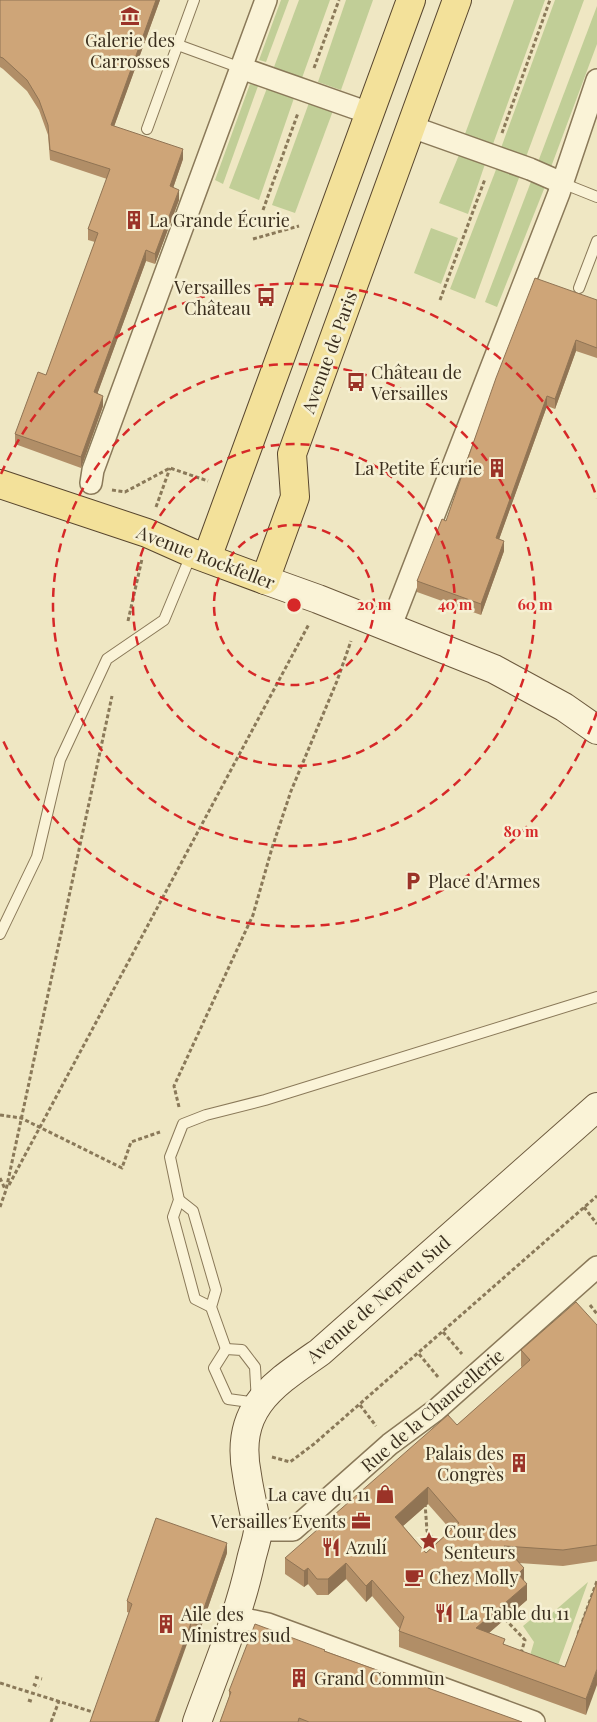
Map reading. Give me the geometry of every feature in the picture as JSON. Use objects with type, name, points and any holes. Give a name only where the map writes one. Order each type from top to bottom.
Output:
[{"type":"main road","points":[[200,555],[332,218],[411,0]]},
{"type":"main road","name":"Avenue de Paris","points":[[265,580],[295,497],[292,454],[457,0]]},
{"type":"main road","name":"Avenue Rockfeller","points":[[0,484],[147,533],[494,669],[564,706],[597,730]]},
{"type":"main road","name":"Avenue de Nepveu Sud","points":[[258,1530],[244,1450],[244,1436],[250,1416],[257,1403],[288,1374],[320,1352],[597,1107]]},
{"type":"main road","points":[[197,1722],[235,1617],[248,1576],[258,1530]]},
{"type":"street","points":[[91,483],[97,461],[266,0]]},
{"type":"street","points":[[240,68],[369,113]]},
{"type":"street","points":[[390,628],[559,193],[597,80]]},
{"type":"street","points":[[412,127],[562,183]]},
{"type":"street","name":"Rue de la Chancellerie","points":[[258,1530],[293,1530],[390,1444],[436,1410],[597,1267]]},
{"type":"street","points":[[235,1617],[268,1624],[534,1722]]},
{"type":"lane","points":[[147,129],[194,0]]},
{"type":"lane","points":[[178,46],[240,68]]},
{"type":"lane","points":[[562,183],[597,197]]},
{"type":"lane","points":[[579,288],[597,241]]},
{"type":"lane","points":[[0,934],[37,857],[60,760],[107,659],[164,620],[200,555]]},
{"type":"lane","points":[[211,1307],[195,1299],[172,1217],[179,1200],[170,1157],[183,1124],[206,1115],[274,1098],[597,996]]},
{"type":"lane","points":[[179,1200],[193,1210],[216,1290],[211,1307],[226,1349]]},
{"type":"lane","points":[[226,1349],[242,1350],[255,1367],[257,1403],[228,1399],[214,1368],[226,1349]]},
{"type":"path","points":[[253,239],[332,218]]},
{"type":"path","points":[[123,648],[147,533],[170,468]]},
{"type":"path","points":[[0,1115],[21,1118],[122,1168],[132,1142],[183,1124],[174,1086],[253,914],[291,791],[337,681],[360,616]]},
{"type":"path","points":[[6,1190],[309,625]]},
{"type":"path","points":[[0,1207],[6,1190],[112,696]]},
{"type":"path","points":[[0,1178],[6,1190]]},
{"type":"path","points":[[290,1462],[360,1405],[597,1196]]},
{"type":"path","points":[[584,1208],[597,1224]]},
{"type":"path","points":[[443,1332],[467,1359]]},
{"type":"path","points":[[418,1354],[442,1381]]},
{"type":"path","points":[[360,1405],[381,1432]]},
{"type":"path","points":[[425,1497],[426,1531],[445,1552]]},
{"type":"path","points":[[576,1639],[597,1581]]},
{"type":"path","points":[[505,1619],[525,1640],[519,1661]]},
{"type":"path","points":[[35,1677],[42,1679]]},
{"type":"path","points":[[0,1683],[96,1714]]},
{"type":"path","points":[[33,1684],[39,1686]]},
{"type":"path","points":[[28,1700],[34,1702]]},
{"type":"path","points":[[51,1722],[59,1701]]},
{"type":"green space","points":[[281,0],[289,0],[266,62],[259,60]]},
{"type":"green space","points":[[299,0],[330,0],[302,78],[274,67]]},
{"type":"green space","points":[[346,0],[373,0],[341,90],[318,82]]},
{"type":"green space","points":[[514,0],[545,0],[493,144],[465,134]]},
{"type":"green space","points":[[555,0],[584,0],[526,157],[501,148]]},
{"type":"green space","points":[[597,6],[597,44],[551,167],[538,162]]},
{"type":"green space","points":[[250,84],[258,86],[223,184],[215,180]]},
{"type":"green space","points":[[267,88],[294,98],[259,200],[229,188]]},
{"type":"green space","points":[[310,100],[334,108],[295,213],[272,205]]},
{"type":"green space","points":[[459,155],[485,164],[468,214],[439,203]]},
{"type":"green space","points":[[497,167],[520,175],[475,299],[450,289]]},
{"type":"green space","points":[[532,179],[546,184],[497,307],[485,302]]},
{"type":"green space","points":[[431,228],[458,238],[441,284],[414,273]]},
{"type":"green space","points":[[588,1582],[557,1668],[529,1659],[534,1642],[523,1626],[545,1608],[551,1614]]},
{"type":"building","name":"La Grande Écurie","points":[[0,0],[156,0],[111,125],[183,149],[170,186],[179,190],[155,254],[146,250],[94,392],[103,396],[81,457],[15,434],[38,372],[46,375],[98,233],[88,229],[110,169],[50,150],[48,125],[39,100],[27,80],[0,57]]},
{"type":"building","name":"La Petite Écurie","points":[[535,278],[597,300],[597,348],[576,340],[555,399],[547,396],[496,538],[504,541],[481,604],[417,581],[442,519],[446,521],[496,378]]},
{"type":"building","points":[[576,1302],[597,1325],[597,1545],[563,1550],[504,1546],[524,1568],[518,1574],[527,1584],[476,1628],[505,1639],[503,1644],[565,1667],[597,1582],[597,1669],[586,1699],[399,1631],[404,1617],[372,1580],[366,1586],[346,1563],[328,1579],[317,1579],[308,1568],[304,1571],[285,1558],[448,1415],[457,1425],[530,1360],[521,1350]],"holes":[[[428,1487],[459,1523],[426,1553],[395,1517]]]},
{"type":"building","name":"Aile des Ministres sud","points":[[156,1518],[227,1543],[198,1625],[191,1623],[155,1722],[90,1722],[132,1604],[127,1601]]},
{"type":"building","name":"Grand Commun","points":[[255,1624],[324,1651],[399,1678],[399,1676],[428,1686],[428,1688],[522,1722],[309,1722],[299,1718],[298,1722],[220,1722],[231,1692],[229,1691]]},
{"type":"place","name":"Galerie des Carrosses","points":[[130,16]]},
{"type":"place","name":"La Grande Écurie","points":[[134,220]]},
{"type":"place","name":"Versailles Château","points":[[266,297]]},
{"type":"place","name":"Château de Versailles","points":[[356,382]]},
{"type":"place","name":"La Petite Écurie","points":[[497,468]]},
{"type":"place","name":"Place d'Armes","points":[[413,881]]},
{"type":"place","name":"Palais des Congrès","points":[[519,1463]]},
{"type":"place","name":"La cave du 11","points":[[385,1494]]},
{"type":"place","name":"Versailles Events","points":[[361,1521]]},
{"type":"place","name":"Cour des Senteurs","points":[[429,1541]]},
{"type":"place","name":"Azulí","points":[[331,1547]]},
{"type":"place","name":"Chez Molly","points":[[414,1577]]},
{"type":"place","name":"La Table du 11","points":[[444,1613]]},
{"type":"place","name":"Aile des Ministres sud","points":[[166,1624]]},
{"type":"place","name":"Grand Commun","points":[[299,1678]]}]
